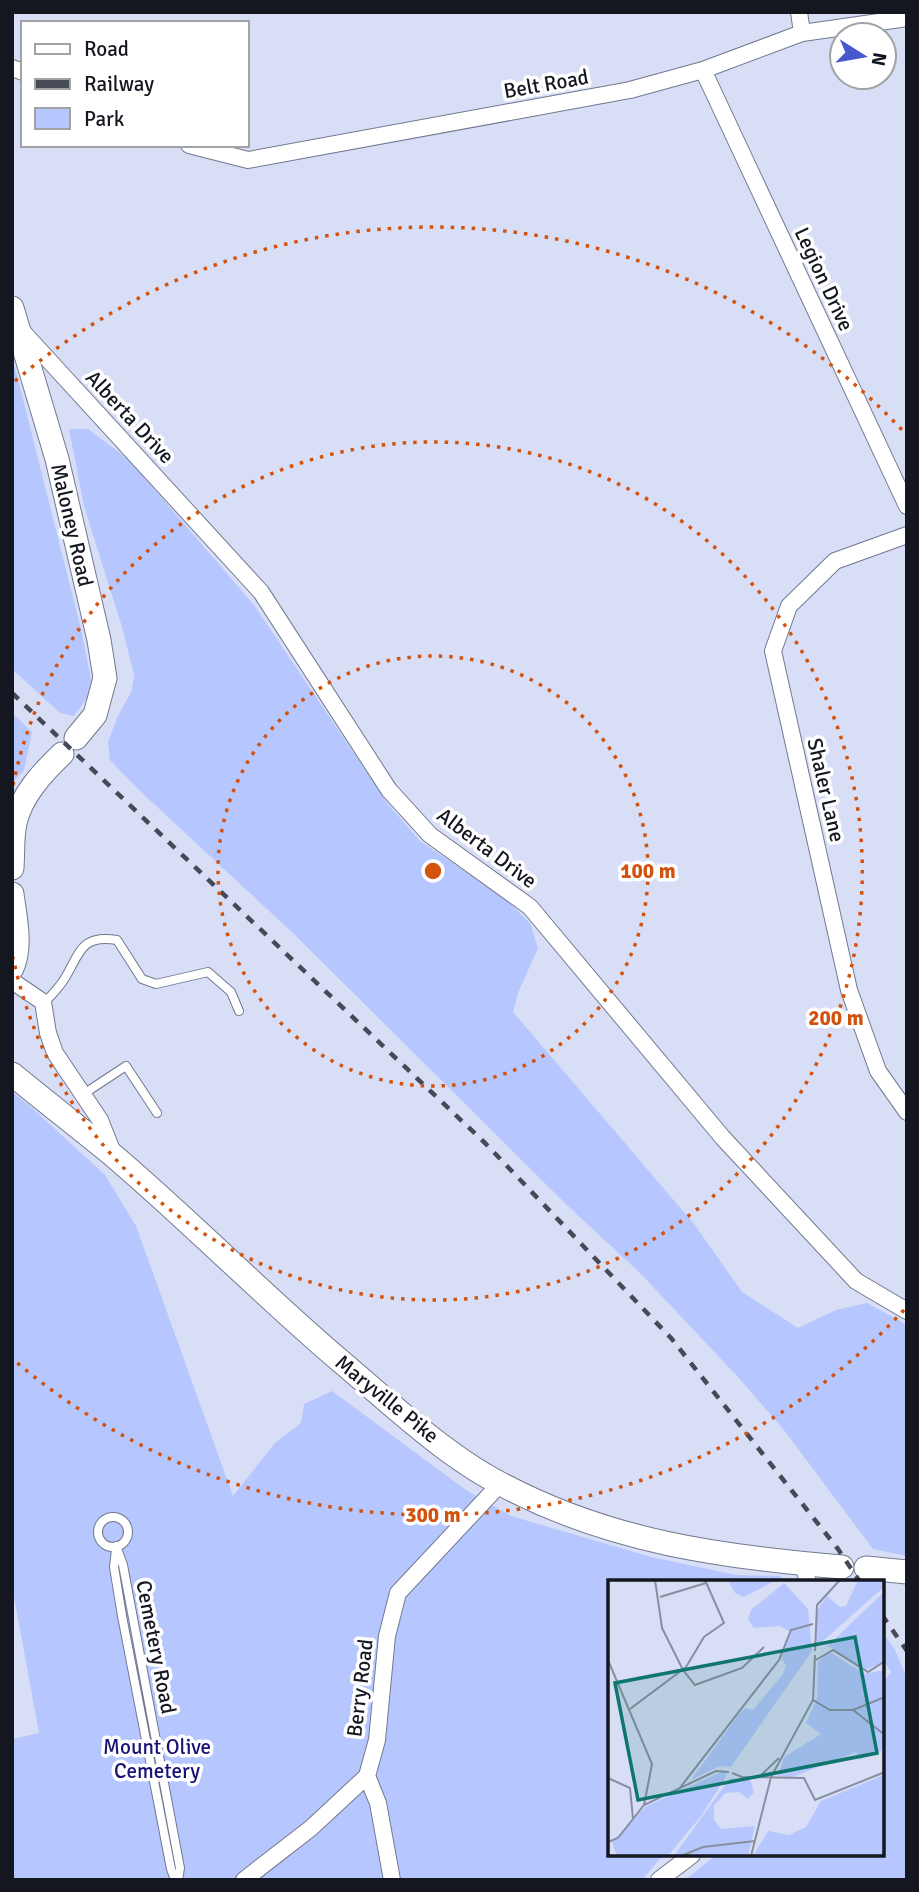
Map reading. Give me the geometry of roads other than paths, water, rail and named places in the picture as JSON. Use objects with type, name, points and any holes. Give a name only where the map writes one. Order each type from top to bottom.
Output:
[{"type":"main road","name":"Maloney Road","points":[[12,868],[13,825],[21,804],[45,771],[95,715],[105,678],[99,640],[57,458],[15,317]]},
{"type":"main road","points":[[12,894],[17,940],[12,968]]},
{"type":"main road","name":"Maryville Pike","points":[[12,1074],[116,1158],[307,1333],[398,1410],[500,1484],[569,1514],[640,1539],[806,1573],[842,1567]]},
{"type":"main road","points":[[866,1569],[907,1572]]},
{"type":"street","points":[[799,12],[802,33]]},
{"type":"street","name":"Belt Road","points":[[196,147],[248,160],[630,90],[703,70],[802,33],[907,18]]},
{"type":"street","name":"Legion Drive","points":[[703,70],[907,506]]},
{"type":"street","name":"Alberta Drive","points":[[15,317],[261,592],[389,790],[430,835],[530,907],[723,1138],[856,1281],[907,1311]]},
{"type":"street","name":"Shaler Lane","points":[[907,535],[835,561],[789,606],[773,650],[849,990],[878,1071],[907,1112]]},
{"type":"street","points":[[12,981],[44,1003],[48,1033],[55,1053],[100,1120],[116,1158]]},
{"type":"street","name":"Berry Road","points":[[367,1776],[377,1740],[387,1636],[398,1592],[500,1484]]},
{"type":"street","points":[[244,1880],[310,1828],[367,1776],[378,1803],[391,1880]]},
{"type":"street","points":[[659,1880],[689,1857]]},
{"type":"lane","points":[[44,1003],[57,990],[79,949],[88,942],[105,938],[117,940],[142,979],[156,984],[208,972],[231,992],[239,1011]]},
{"type":"lane","points":[[82,1094],[126,1066],[157,1113]]},
{"type":"lane","name":"Cemetery Road","points":[[116,1546],[123,1565],[180,1868],[177,1880]]},
{"type":"railway","points":[[12,693],[485,1143],[671,1338],[838,1549],[859,1580]]},
{"type":"railway","points":[[884,1618],[907,1651]]},
{"type":"park label","name":"Mount Olive Cemetery","points":[[157,1759]]}]
